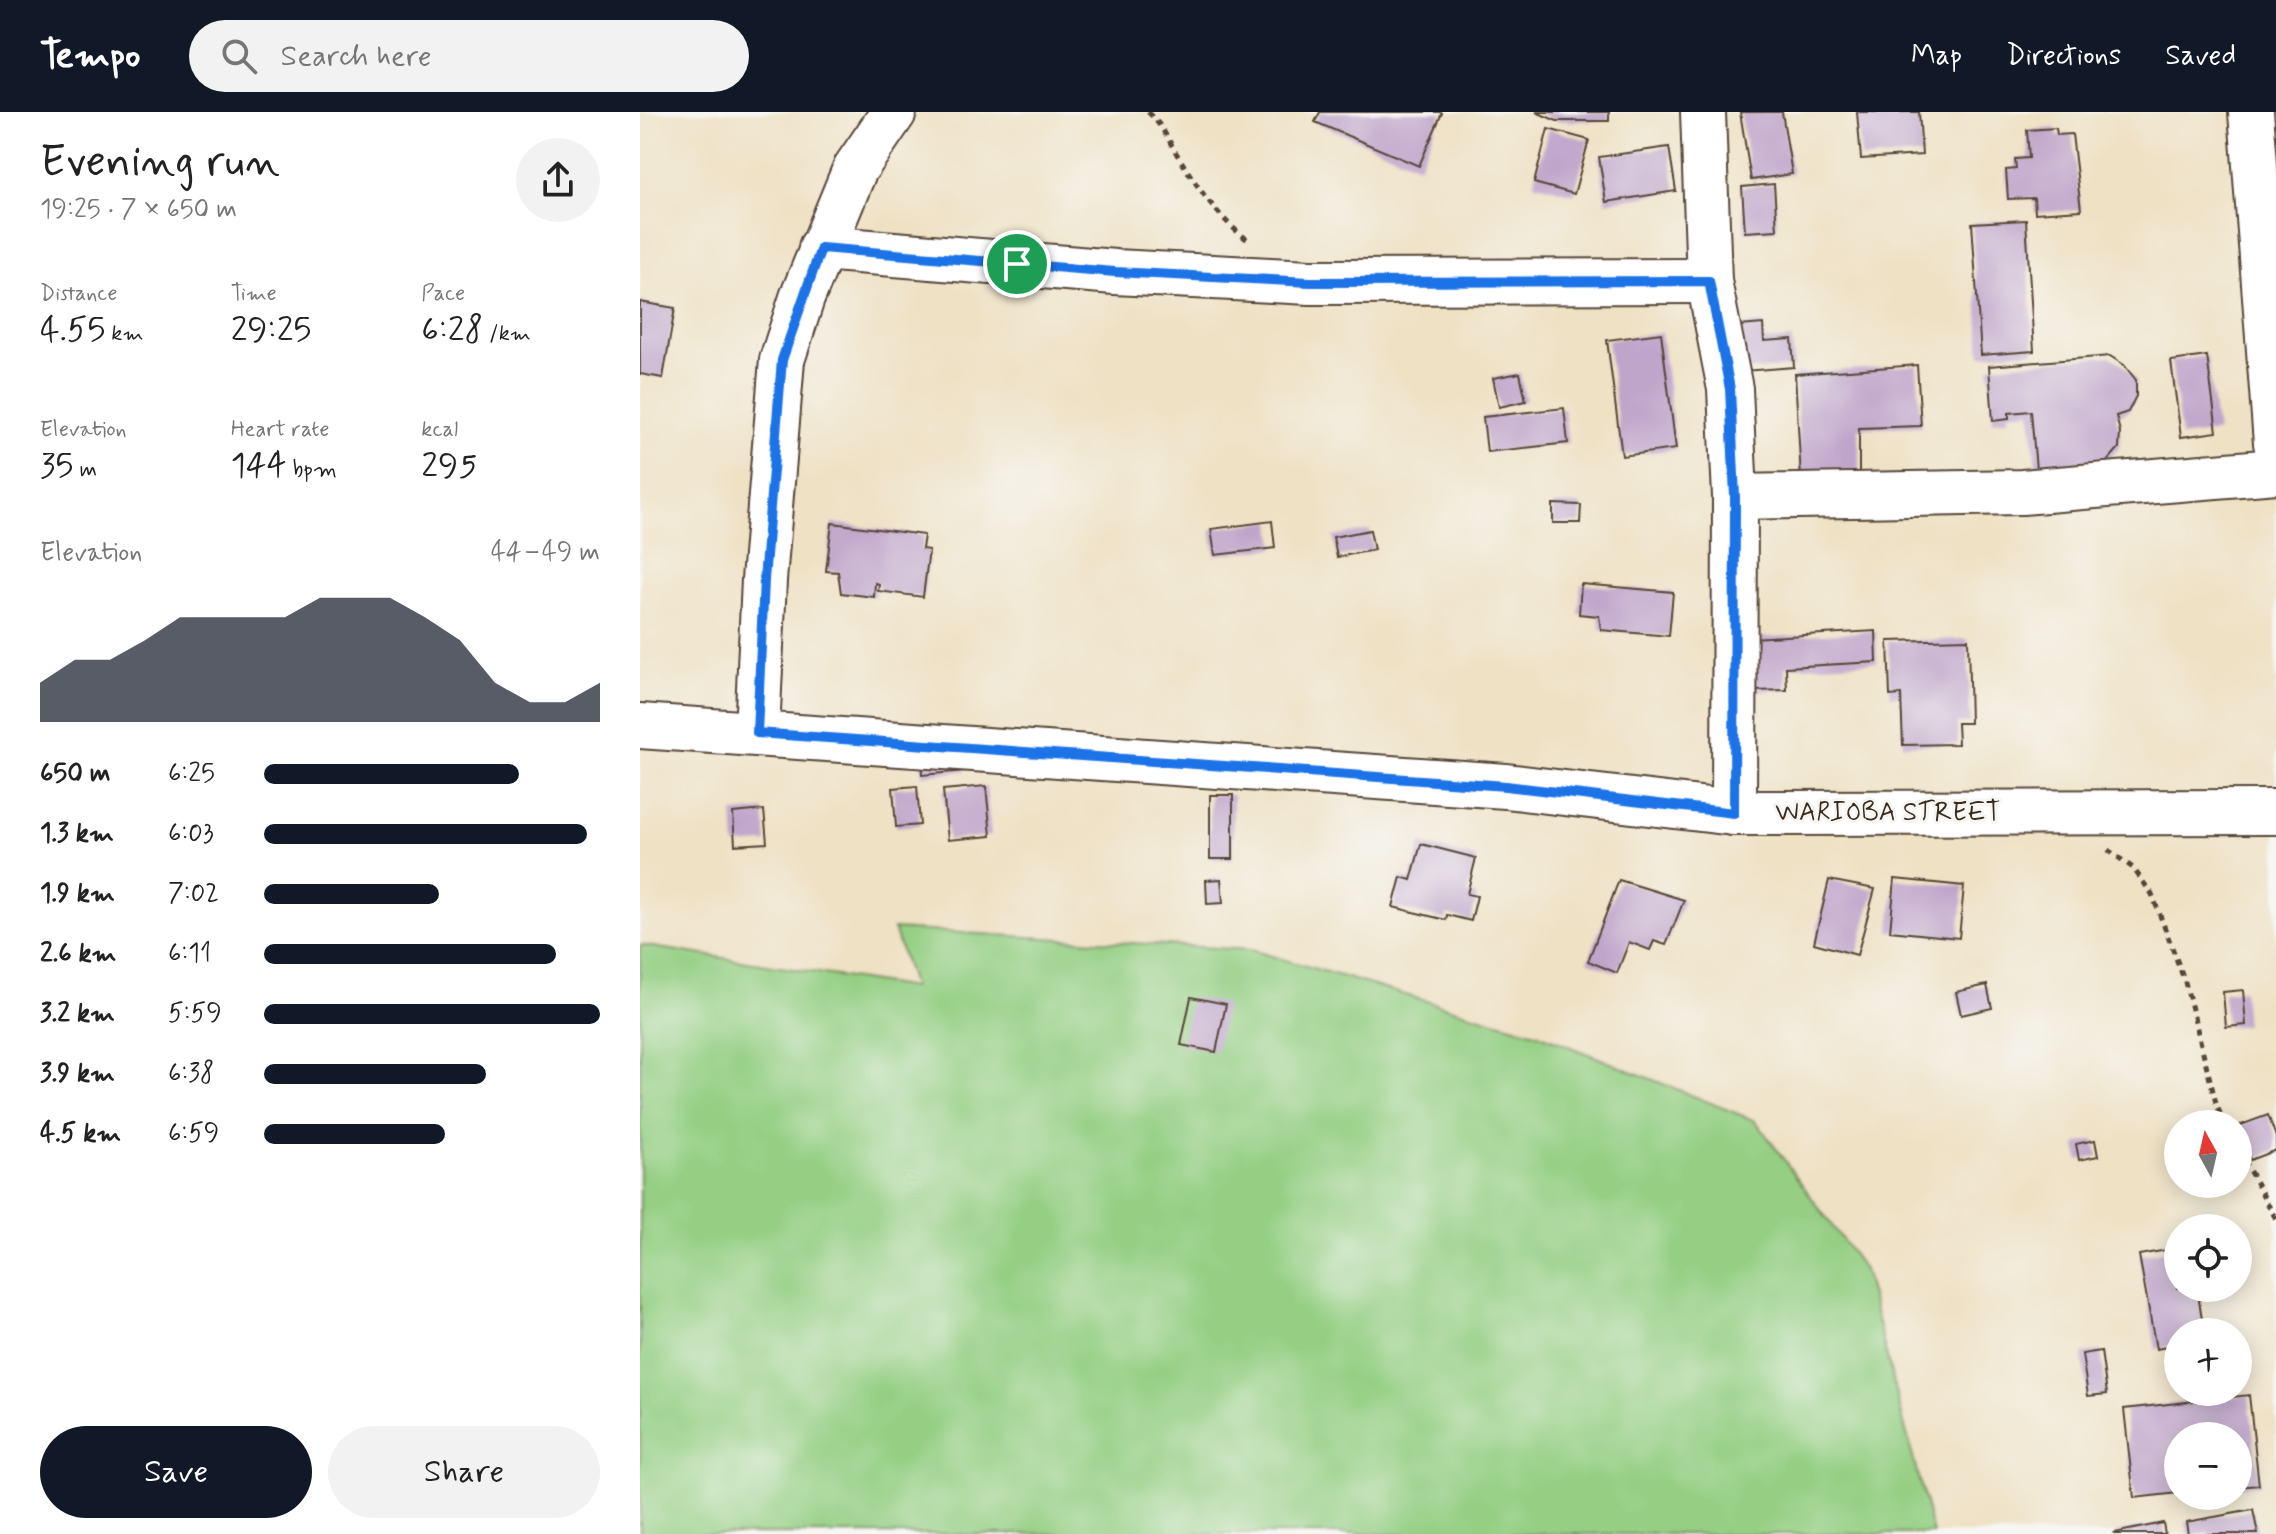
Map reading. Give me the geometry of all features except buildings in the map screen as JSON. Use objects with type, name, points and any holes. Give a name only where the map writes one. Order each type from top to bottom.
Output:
[{"type":"street","points":[[757,733],[764,580],[782,360],[821,248],[855,169],[894,112]]},
{"type":"street","points":[[1703,112],[1709,281],[1730,389],[1735,497],[1734,813]]},
{"type":"street","points":[[2251,112],[2272,306],[2276,443]]},
{"type":"street","points":[[821,248],[1115,272],[1310,282],[1709,281]]},
{"type":"street","points":[[1735,497],[2022,492],[2276,471]]},
{"type":"street","name":"WARIOBA STREET","points":[[640,726],[1506,786],[1734,813],[2276,812]]},
{"type":"path","points":[[1148,112],[1167,134],[1179,159],[1210,201],[1253,244]]},
{"type":"path","points":[[2065,813],[2133,868],[2152,894],[2185,982],[2219,1110]]},
{"type":"path","points":[[2252,1175],[2276,1219]]},
{"type":"green space","points":[[894,929],[1251,950],[1536,1033],[1756,1121],[1864,1270],[1933,1534],[640,1534],[640,945],[913,988]]},
{"type":"route","points":[[821,248],[1017,264],[1310,282],[1504,284],[1709,281],[1730,389],[1735,497],[1734,813],[1506,786],[757,733],[764,580],[782,360],[821,248]]}]
